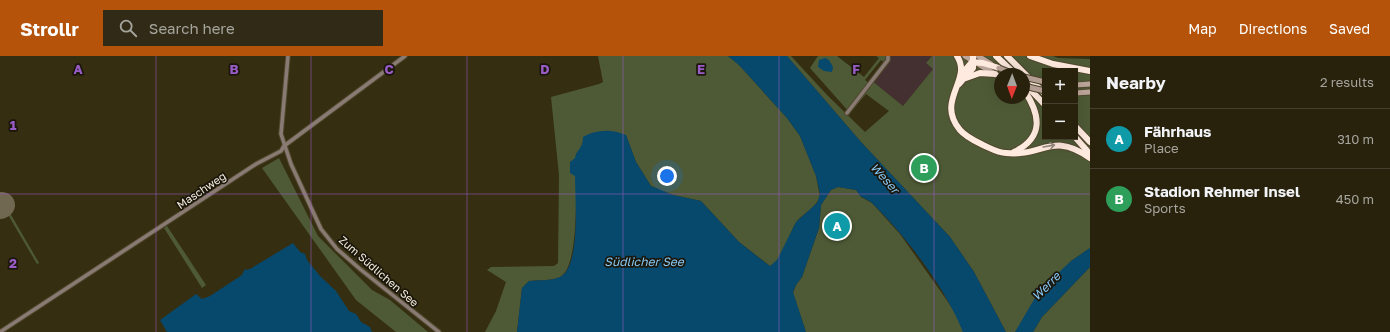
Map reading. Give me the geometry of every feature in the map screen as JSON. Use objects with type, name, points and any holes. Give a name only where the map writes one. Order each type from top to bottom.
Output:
[{"type":"highway","points":[[957,56],[962,65],[963,77]]},
{"type":"highway","points":[[996,56],[1008,68]]},
{"type":"highway","points":[[1007,56],[1042,91]]},
{"type":"highway","points":[[1030,56],[1053,64],[1090,71]]},
{"type":"highway","points":[[999,68],[975,58],[970,63],[952,94],[951,112],[955,123],[961,132],[976,142],[1000,152],[1011,153],[1056,145],[1073,148],[1090,158]]},
{"type":"highway","points":[[963,77],[980,73],[994,75]]},
{"type":"highway","points":[[1030,91],[1044,104]]},
{"type":"highway","points":[[1011,153],[1024,146],[1032,139],[1037,127],[1036,111],[1030,100]]},
{"type":"highway","points":[[1078,129],[1090,142]]},
{"type":"highway","points":[[1078,140],[1090,154]]},
{"type":"main road","points":[[966,56],[975,58],[994,73]]},
{"type":"main road","points":[[1030,78],[1042,81]]},
{"type":"main road","points":[[1078,85],[1090,84]]},
{"type":"main road","points":[[1030,87],[1042,90]]},
{"type":"main road","points":[[1078,93],[1090,92]]},
{"type":"street","name":"Zum Südlichen See","points":[[288,56],[281,134],[284,146],[321,229],[337,249],[439,332]]},
{"type":"street","name":"Maschweg","points":[[0,332],[256,164],[281,151],[284,146],[405,56]]},
{"type":"street","points":[[847,113],[888,60],[888,56]]},
{"type":"shaded area","points":[[886,56],[932,56],[927,63],[933,69],[903,106],[871,80],[885,61]]},
{"type":"green space","points":[[598,56],[728,56],[739,65],[787,118],[800,136],[816,176],[820,197],[814,206],[795,224],[782,253],[775,263],[770,266],[739,242],[701,201],[673,195],[651,186],[636,162],[626,135],[583,146],[576,154],[576,220],[571,257],[567,270],[557,278],[529,281],[522,288],[517,332],[485,332],[496,311],[506,282],[487,270],[491,267],[554,266],[558,263],[559,175],[551,97],[603,82]]},
{"type":"green space","points":[[787,56],[791,56],[827,95],[865,132],[889,111],[866,94],[850,113],[810,68],[818,56],[837,56],[864,77],[879,58],[876,56],[886,56],[884,62],[881,60],[865,80],[869,83],[871,80],[903,106],[933,69],[926,63],[932,56],[1053,56],[1058,58],[1090,59],[1090,248],[1071,261],[1015,332],[1006,332],[974,272],[950,237],[861,142]]},
{"type":"green space","points":[[279,158],[318,236],[372,290],[390,300],[428,332],[396,332],[356,300],[262,168]]},
{"type":"green space","points":[[838,187],[856,190],[861,197],[872,203],[900,234],[957,316],[963,332],[806,332],[793,293],[796,285],[802,277],[819,228],[821,205],[831,190]]},
{"type":"green space","points":[[0,196],[39,263],[37,264],[0,201]]},
{"type":"green space","points":[[167,226],[206,285],[202,288],[164,228]]},
{"type":"green space","points":[[1090,267],[1090,332],[1033,332],[1042,317]]},
{"type":"water","name":"Südlicher See","points":[[728,56],[787,56],[861,142],[950,237],[974,272],[1006,332],[963,332],[956,315],[936,281],[898,231],[870,201],[859,195],[856,190],[838,187],[831,190],[821,205],[819,228],[802,277],[793,292],[806,332],[517,332],[522,288],[529,281],[557,278],[567,271],[574,246],[576,200],[575,176],[570,173],[570,162],[575,158],[581,147],[583,137],[593,132],[610,131],[626,135],[636,162],[651,186],[673,195],[701,201],[739,242],[767,264],[770,266],[777,260],[796,222],[817,203],[820,194],[816,176],[800,136],[787,118],[739,65]]},
{"type":"water","points":[[825,58],[829,60],[833,67],[832,72],[824,71],[818,67],[819,60]]},
{"type":"water","points":[[293,243],[300,252],[305,254],[307,260],[320,276],[336,291],[349,311],[356,314],[361,322],[370,327],[372,332],[167,332],[160,320],[196,294],[202,299],[210,296],[242,275],[244,270],[250,269]]},
{"type":"water","name":"Werre","points":[[1090,248],[1090,267],[1042,317],[1033,332],[1015,332],[1039,291],[1071,261]]},
{"type":"place","name":"Stadion Rehmer Insel","points":[[924,168]]},
{"type":"place","name":"Fährhaus","points":[[837,226]]},
{"type":"water label","name":"Weser","points":[[885,178]]}]
